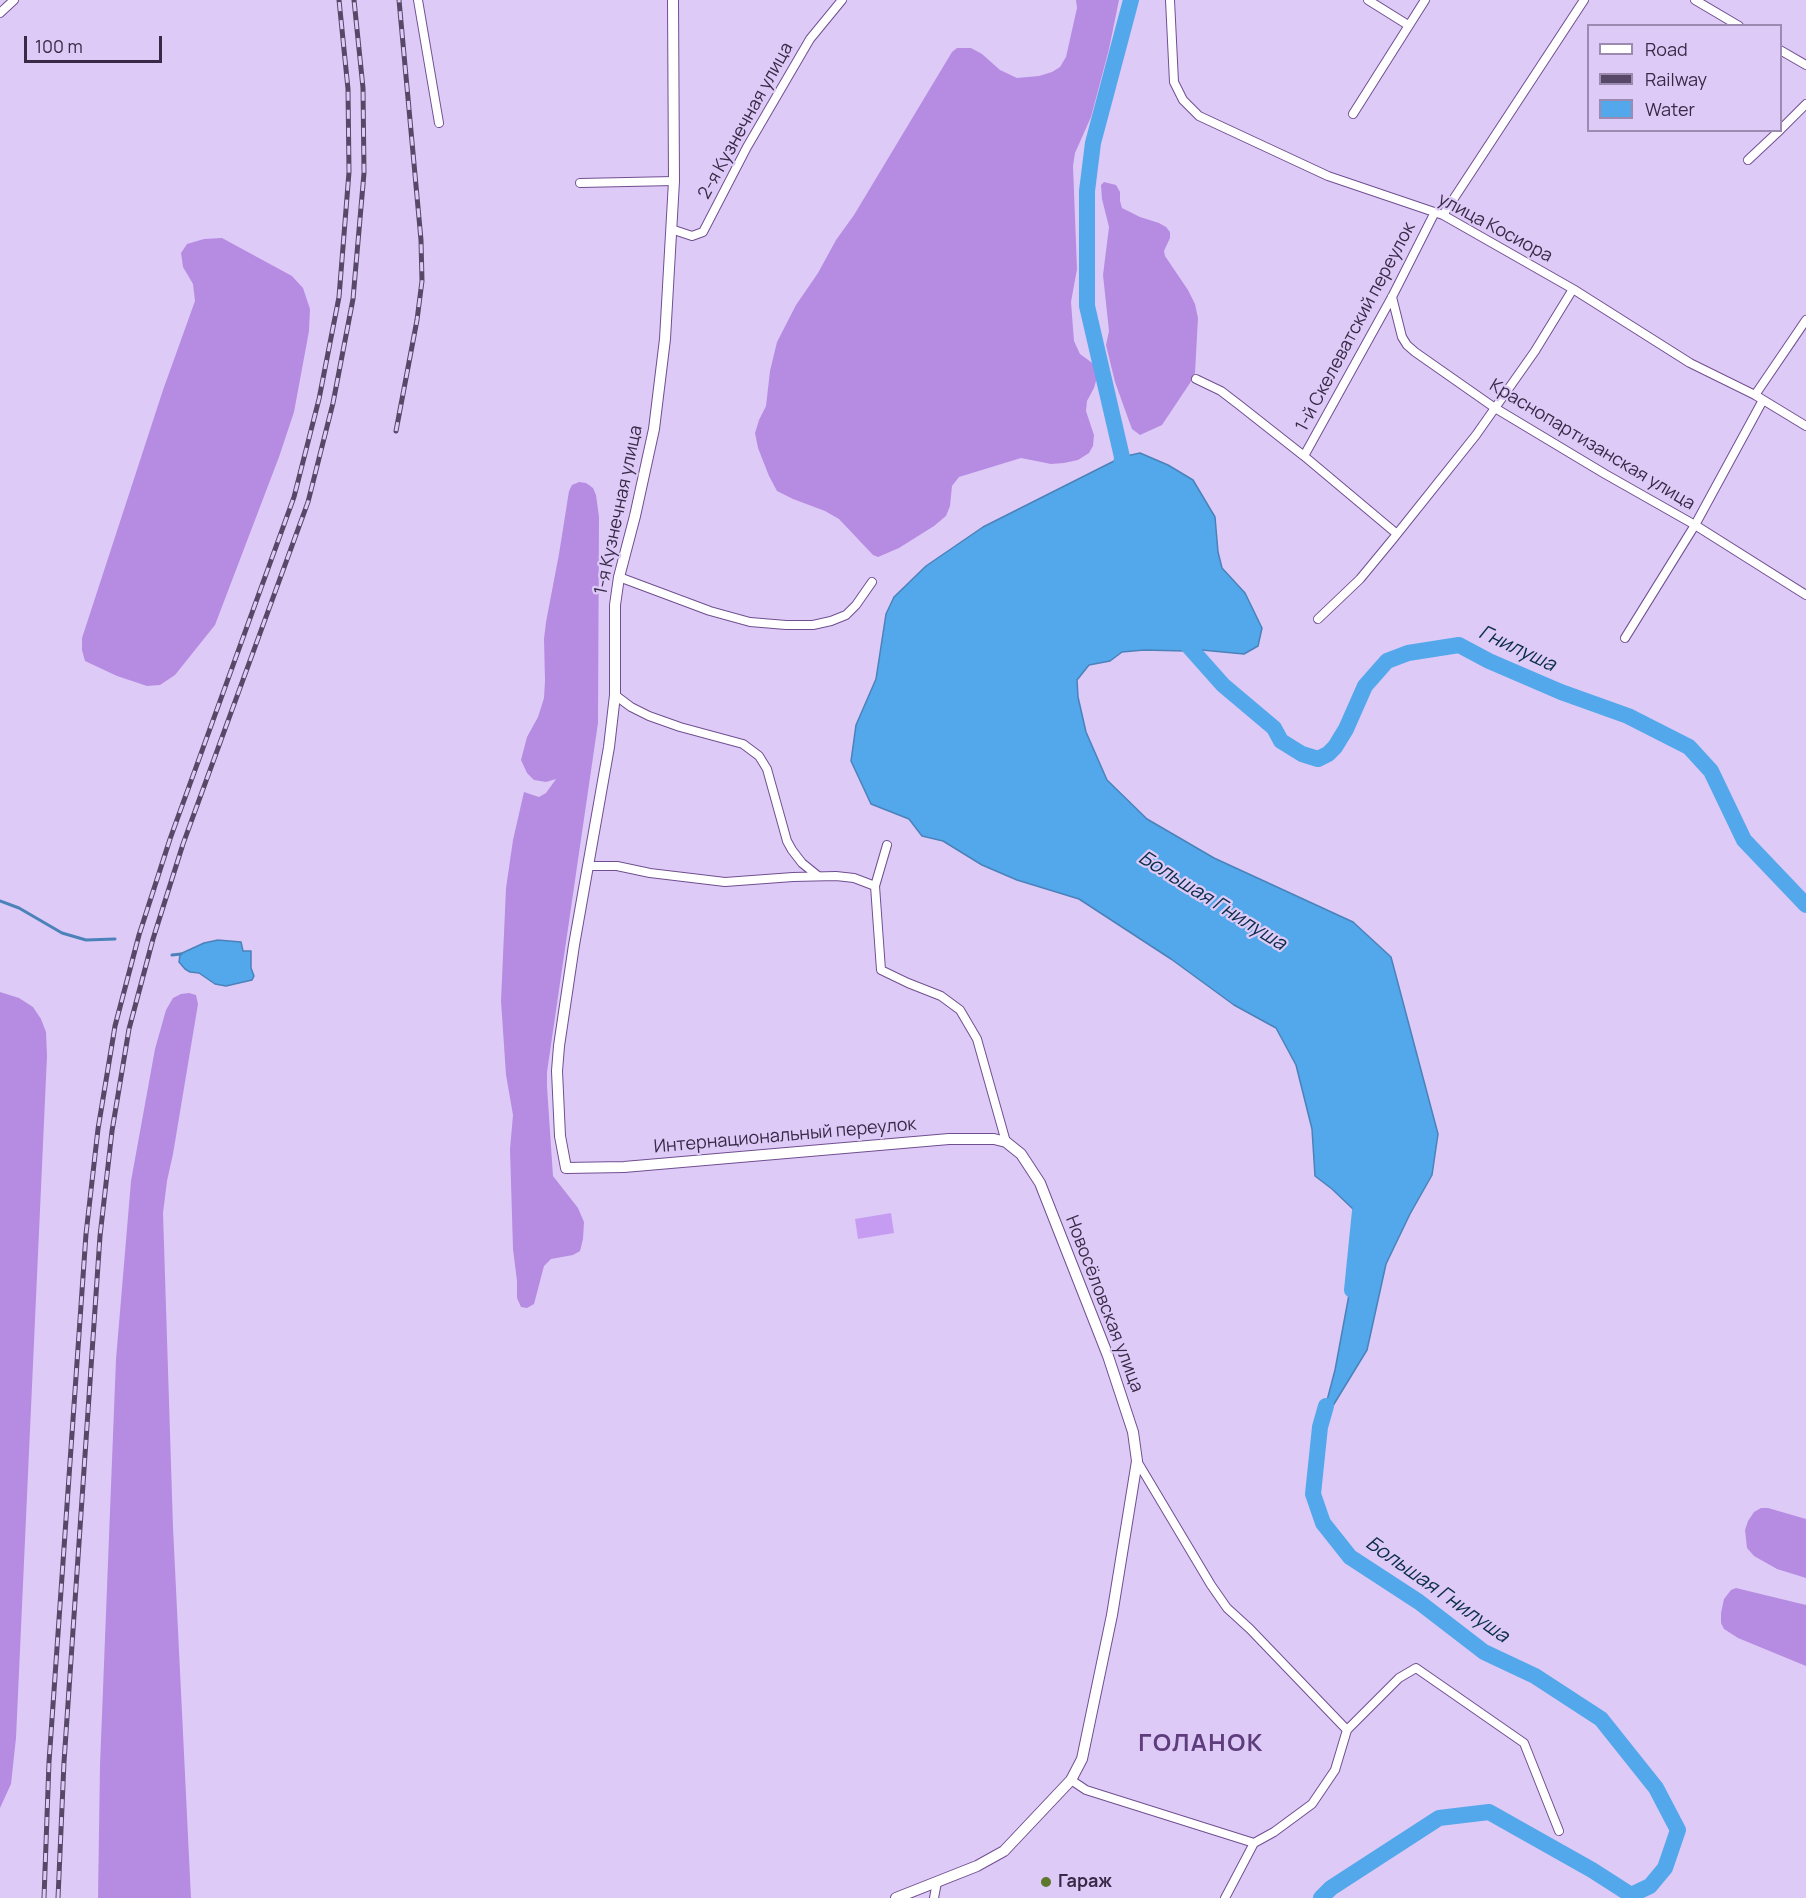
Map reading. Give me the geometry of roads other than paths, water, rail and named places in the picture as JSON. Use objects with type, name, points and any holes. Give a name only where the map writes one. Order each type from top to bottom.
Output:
[{"type":"street","points":[[0,13],[14,0]]},
{"type":"street","points":[[418,0],[439,123]]},
{"type":"street","name":"1-я Кузнечная улица","points":[[566,1168],[560,1136],[557,1071],[559,1047],[609,747],[615,695],[615,605],[619,577],[654,429],[665,339],[674,181],[673,0]]},
{"type":"street","name":"2-я Кузнечная улица","points":[[671,229],[692,236],[703,232],[747,147],[810,39],[842,0]]},
{"type":"street","name":"улица Косиора","points":[[1170,0],[1174,82],[1183,100],[1199,116],[1328,176],[1439,214],[1574,289],[1690,363],[1755,395],[1806,426]]},
{"type":"street","points":[[1368,0],[1408,25]]},
{"type":"street","points":[[1353,114],[1425,0]]},
{"type":"street","name":"1-й Скелеватский переулок","points":[[1304,456],[1439,214],[1584,0]]},
{"type":"street","points":[[1695,0],[1736,24]]},
{"type":"street","points":[[1782,51],[1806,64]]},
{"type":"street","points":[[1782,128],[1806,104]]},
{"type":"street","points":[[1748,160],[1778,132]]},
{"type":"street","points":[[580,183],[674,181]]},
{"type":"street","points":[[1318,619],[1360,579],[1495,408],[1574,289]]},
{"type":"street","name":"Краснопартизанская улица","points":[[1392,297],[1399,329],[1407,345],[1495,408],[1695,525],[1806,595]]},
{"type":"street","points":[[1755,395],[1806,320]]},
{"type":"street","points":[[1197,379],[1230,398],[1397,534]]},
{"type":"street","points":[[1625,638],[1695,525],[1763,400]]},
{"type":"street","points":[[619,577],[710,611],[750,622],[786,625],[813,624],[831,621],[846,615],[872,582]]},
{"type":"street","points":[[615,695],[649,716],[743,744],[759,756],[767,769],[787,841],[802,863],[818,876]]},
{"type":"street","name":"Новосёловская улица","points":[[887,845],[875,886],[881,970],[941,996],[960,1010],[977,1039],[1006,1142],[1021,1154],[1040,1183],[1108,1356],[1133,1432],[1137,1461],[1227,1608],[1347,1730]]},
{"type":"street","points":[[588,866],[617,866],[650,873],[725,882],[818,876],[854,878],[875,886]]},
{"type":"street","name":"Интернациональный переулок","points":[[566,1168],[624,1167],[950,1139],[994,1139],[1006,1142]]},
{"type":"street","points":[[896,1898],[977,1866],[1004,1851],[1071,1780],[1082,1759],[1110,1626],[1137,1461]]},
{"type":"street","points":[[1225,1898],[1254,1843],[1274,1832],[1312,1804],[1335,1770],[1347,1730],[1399,1678],[1416,1668],[1524,1743],[1559,1831]]},
{"type":"street","points":[[1071,1780],[1086,1790],[1254,1843]]},
{"type":"street","points":[[934,1898],[937,1882]]},
{"type":"water","points":[[1140,453],[1168,465],[1193,480],[1215,517],[1222,568],[1245,593],[1262,628],[1258,646],[1244,654],[1191,649],[1185,651],[1144,650],[1122,652],[1110,661],[1089,665],[1077,680],[1078,697],[1086,732],[1107,780],[1147,819],[1214,858],[1353,922],[1391,957],[1438,1134],[1432,1175],[1386,1264],[1367,1350],[1320,1427],[1335,1370],[1359,1241],[1354,1210],[1315,1176],[1312,1129],[1296,1065],[1276,1028],[1234,1005],[1171,959],[1079,899],[1017,880],[982,865],[943,841],[922,836],[909,819],[871,804],[851,761],[856,725],[876,679],[886,614],[894,597],[926,566],[983,527],[1122,457]]},
{"type":"water","points":[[218,940],[241,942],[243,951],[251,951],[251,968],[254,976],[252,980],[226,986],[215,984],[199,973],[185,969],[179,962],[180,954],[204,943]]},
{"type":"waterway","name":"Большая Гнилуша","points":[[1120,479],[1122,457],[1087,306],[1087,191],[1093,143],[1131,0]]},
{"type":"waterway","name":"Гнилуша","points":[[1175,631],[1223,685],[1274,728],[1281,741],[1302,754],[1318,759],[1335,747],[1346,729],[1365,686],[1387,661],[1408,653],[1459,645],[1489,661],[1561,692],[1628,716],[1689,747],[1711,771],[1744,840],[1806,905]]},
{"type":"waterway","points":[[0,901],[19,908],[62,933],[86,940],[115,939]]},
{"type":"waterway","points":[[172,955],[181,954]]},
{"type":"waterway","name":"Большая Гнилуша","points":[[1352,1290],[1360,1211]]},
{"type":"waterway","name":"Большая Гнилуша","points":[[1321,1898],[1331,1888],[1439,1818],[1489,1812],[1592,1870],[1631,1895],[1650,1886],[1665,1868],[1678,1830],[1656,1788],[1601,1719],[1535,1676],[1484,1652],[1419,1602],[1350,1557],[1323,1523],[1313,1494],[1320,1427],[1326,1406]]},
{"type":"railway","points":[[44,1898],[49,1762],[86,1234],[98,1129],[115,1026],[139,935],[170,839],[294,497],[319,399],[339,297],[349,172],[348,89],[339,0]]},
{"type":"railway","points":[[58,1898],[64,1762],[100,1236],[112,1131],[129,1029],[153,939],[183,844],[308,502],[333,403],[353,299],[364,173],[363,88],[354,0]]},
{"type":"railway","points":[[396,431],[422,281],[421,240],[399,0]]},
{"type":"place","name":"Гараж","points":[[1046,1882]]},
{"type":"district","name":"ГОЛАНОК","points":[[1201,1744]]}]
